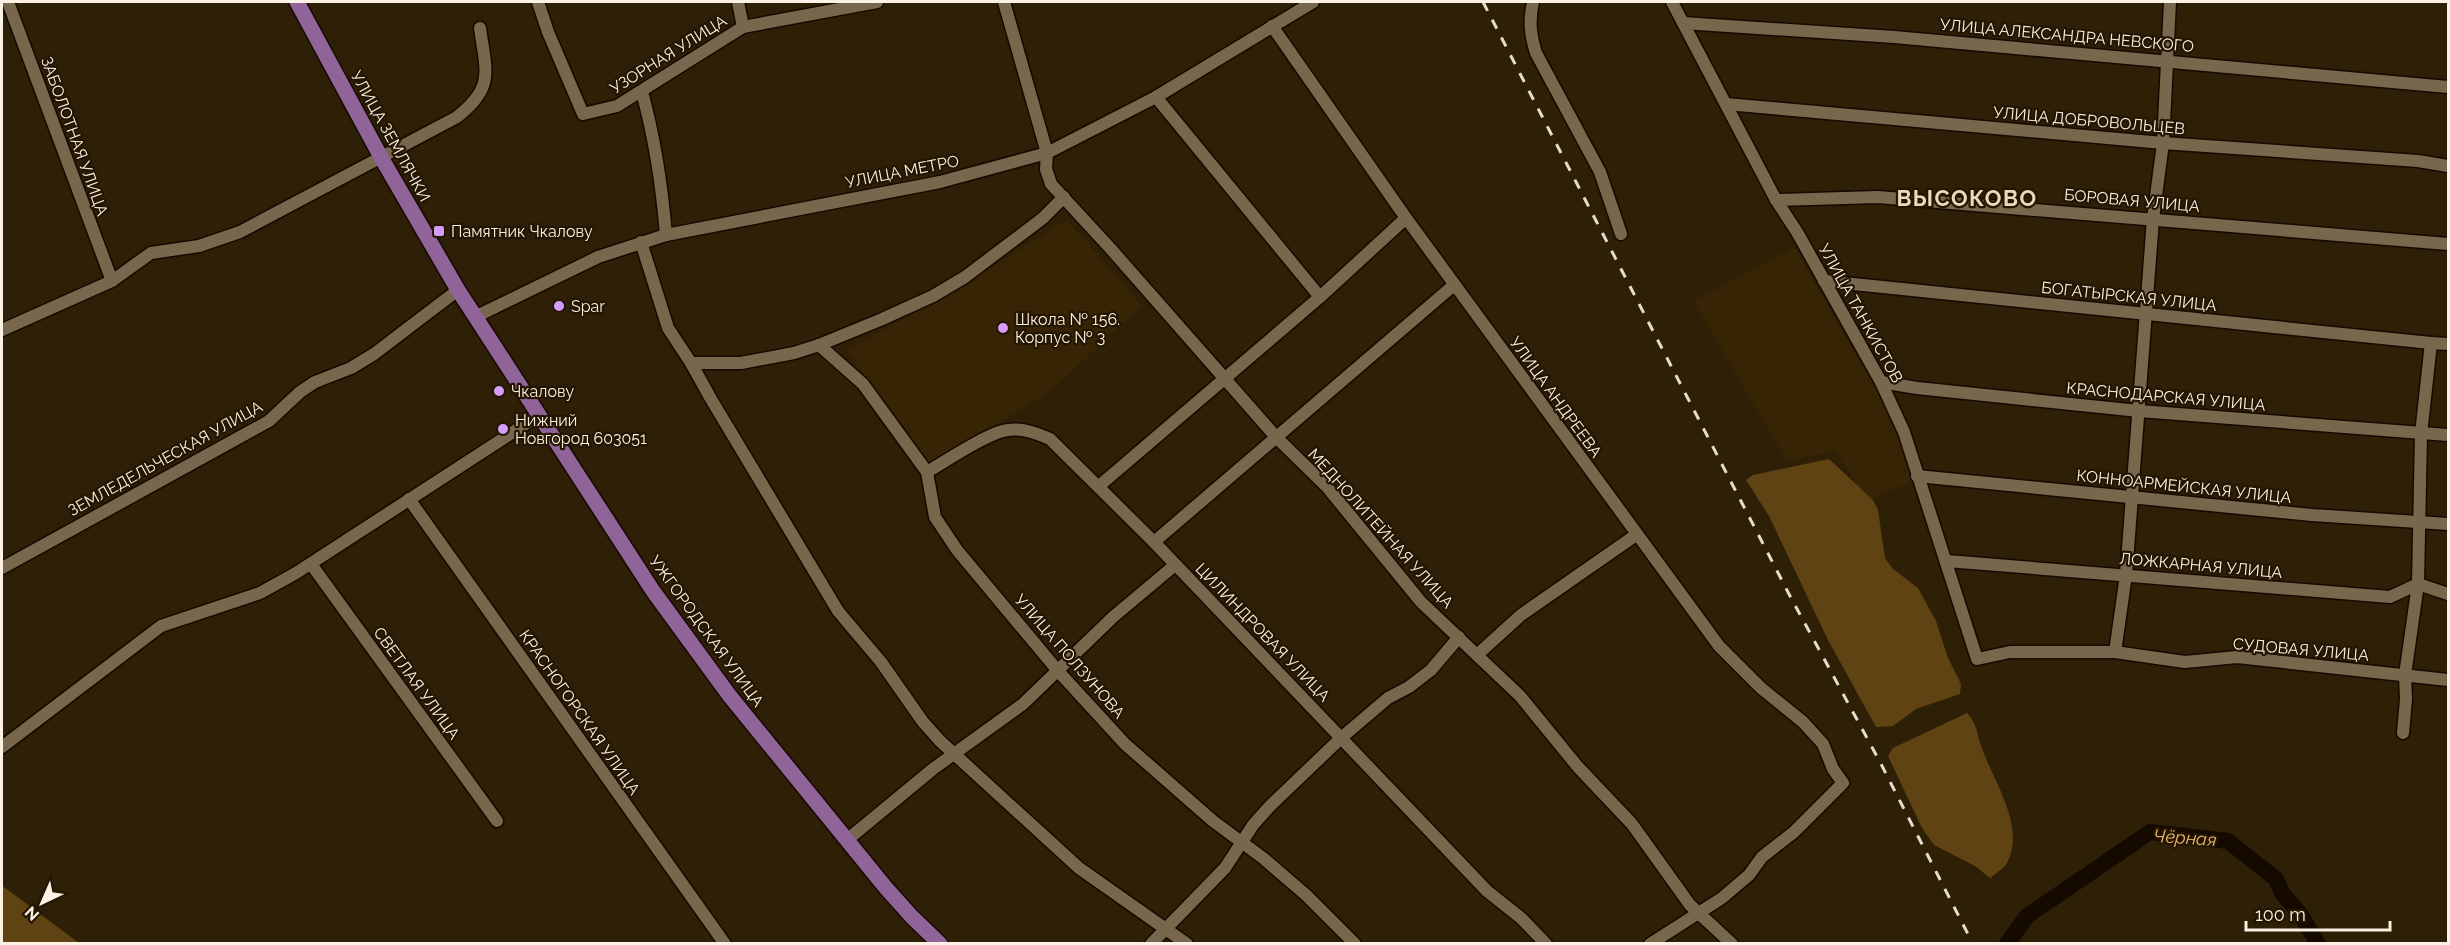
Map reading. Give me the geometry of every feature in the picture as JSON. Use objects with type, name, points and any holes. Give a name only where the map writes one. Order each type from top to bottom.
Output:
[{"type":"main road","name":"УЛИЦА ЗЕМЛЯЧКИ","points":[[297,2],[381,159],[475,317]]},
{"type":"main road","name":"УЖГОРОДСКАЯ УЛИЦА","points":[[475,317],[684,635],[847,840],[912,917],[940,944]]},
{"type":"street","name":"ЗАБОЛОТНАЯ УЛИЦА","points":[[8,2],[112,281]]},
{"type":"street","name":"УЗОРНАЯ УЛИЦА","points":[[538,2],[548,32],[583,114],[617,106],[743,27],[877,2]]},
{"type":"street","points":[[738,2],[743,27]]},
{"type":"street","name":"МЕДНОЛИТЕЙНАЯ УЛИЦА","points":[[1004,2],[1047,153],[1046,169],[1051,184],[1224,380],[1276,437],[1327,487],[1421,602],[1520,696],[1578,767],[1632,824],[1698,912],[1732,944]]},
{"type":"street","name":"УЛИЦА МЕТРО","points":[[475,317],[598,257],[641,242],[666,235],[940,182],[1047,153],[1156,97],[1313,2]]},
{"type":"street","points":[[1533,2],[1530,35],[1536,53],[1600,172],[1621,234]]},
{"type":"street","name":"УЛИЦА ТАНКИСТОВ","points":[[1672,2],[1776,200],[1797,232],[1881,382],[1904,432],[1977,659],[2010,652],[2100,652]]},
{"type":"street","points":[[2115,652],[2126,574],[2148,314],[2153,219],[2163,143],[2170,2]]},
{"type":"street","name":"УЛИЦА АЛЕКСАНДРА НЕВСКОГО","points":[[1683,23],[1894,37],[2448,87]]},
{"type":"street","name":"УЛИЦА АНДРЕЕВА","points":[[1272,26],[1454,285],[1719,646],[1761,687],[1803,722],[1823,744],[1833,769],[1843,783],[1794,832],[1762,857],[1749,875],[1722,898],[1698,912]]},
{"type":"street","points":[[2,330],[112,281],[151,254],[199,246],[240,232],[457,117],[478,98],[484,87],[486,73],[480,28]]},
{"type":"street","points":[[642,92],[650,118],[662,190],[666,235]]},
{"type":"street","points":[[1156,97],[1320,297]]},
{"type":"street","name":"УЛИЦА ДОБРОВОЛЬЦЕВ","points":[[1726,104],[2163,143],[2448,165]]},
{"type":"street","points":[[691,363],[741,363],[794,353],[819,345],[933,296],[1043,218],[1064,197]]},
{"type":"street","name":"БОРОВАЯ УЛИЦА","points":[[1776,200],[1878,197],[2448,244]]},
{"type":"street","points":[[1098,486],[1320,297],[1406,218]]},
{"type":"street","points":[[641,242],[668,328],[838,611],[881,662],[923,722],[940,741],[956,753],[1079,868],[1187,944]]},
{"type":"street","name":"БОГАТЫРСКАЯ УЛИЦА","points":[[1824,280],[2448,344]]},
{"type":"street","points":[[1154,542],[1454,285]]},
{"type":"street","name":"ЗЕМЛЕДЕЛЬЧЕСКАЯ УЛИЦА","points":[[2,568],[268,421],[300,392],[315,382],[351,368],[374,354],[458,290]]},
{"type":"street","points":[[2403,733],[2406,699],[2405,675],[2418,584],[2421,434],[2432,343]]},
{"type":"street","name":"УЛИЦА ПОЛЗУНОВА","points":[[819,345],[863,384],[927,472],[935,517],[957,550],[1058,671],[1125,744],[1213,820],[1306,895],[1355,944]]},
{"type":"street","name":"КРАСНОДАРСКАЯ УЛИЦА","points":[[1881,382],[1917,388],[2139,411],[2448,435]]},
{"type":"street","points":[[2,747],[161,626],[260,593],[310,564],[538,416]]},
{"type":"street","name":"ЦИЛИНДРОВАЯ УЛИЦА","points":[[927,472],[976,444],[1007,430],[1030,430],[1050,439],[1154,542],[1487,891],[1521,918],[1546,944]]},
{"type":"street","name":"КОННОАРМЕЙСКАЯ УЛИЦА","points":[[1917,476],[2312,515],[2448,524]]},
{"type":"street","name":"КРАСНОГОРСКАЯ УЛИЦА","points":[[409,499],[725,944]]},
{"type":"street","points":[[1477,655],[1521,615],[1636,535]]},
{"type":"street","name":"ЛОЖКАРНАЯ УЛИЦА","points":[[1947,561],[2390,597],[2418,584]]},
{"type":"street","name":"СВЕТЛАЯ УЛИЦА","points":[[310,564],[497,821]]},
{"type":"street","points":[[847,840],[933,769],[1023,704],[1113,617],[1175,565]]},
{"type":"street","points":[[2418,584],[2448,594]]},
{"type":"street","points":[[1151,944],[1165,927],[1225,868],[1252,825],[1270,806],[1341,738],[1388,698],[1409,687],[1431,670],[1459,637]]},
{"type":"street","name":"СУДОВАЯ УЛИЦА","points":[[2100,652],[2185,662],[2237,657],[2448,680]]},
{"type":"street","points":[[1650,944],[1698,912]]},
{"type":"shaded area","name":"Школа № 156. Корпус № 3","points":[[1067,220],[1142,305],[1049,393],[929,463],[846,350],[933,303]]},
{"type":"shaded area","points":[[1794,247],[1901,433],[1913,482],[1874,497],[1864,497],[1836,451],[1787,461],[1693,301]]},
{"type":"shaded area","points":[[1829,459],[1873,500],[1878,510],[1885,558],[1892,568],[1918,588],[1936,621],[1948,658],[1961,684],[1960,694],[1916,709],[1893,726],[1876,727],[1828,640],[1769,516],[1746,480],[1753,475]]},
{"type":"shaded area","points":[[1967,713],[1975,726],[2011,821],[2012,850],[2006,865],[1990,878],[1975,866],[1934,845],[1922,828],[1888,756],[1893,748]]},
{"type":"shaded area","points":[[2,886],[8,890],[79,943],[2,943]]},
{"type":"waterway","name":"Чёрная","points":[[2007,944],[2027,916],[2150,832],[2228,841],[2276,879],[2283,894],[2301,915],[2318,944]]},
{"type":"railway","points":[[1483,2],[1973,944]]},
{"type":"place","name":"Памятник Чкалову","points":[[439,231]]},
{"type":"place","name":"Spar","points":[[559,306]]},
{"type":"place","name":"Школа № 156. Корпус № 3","points":[[1003,328]]},
{"type":"place","name":"Чкалову","points":[[499,391]]},
{"type":"place","name":"Нижний Новгород 603051","points":[[503,429]]},
{"type":"district","name":"ВЫСОКОВО","points":[[1967,198]]}]
